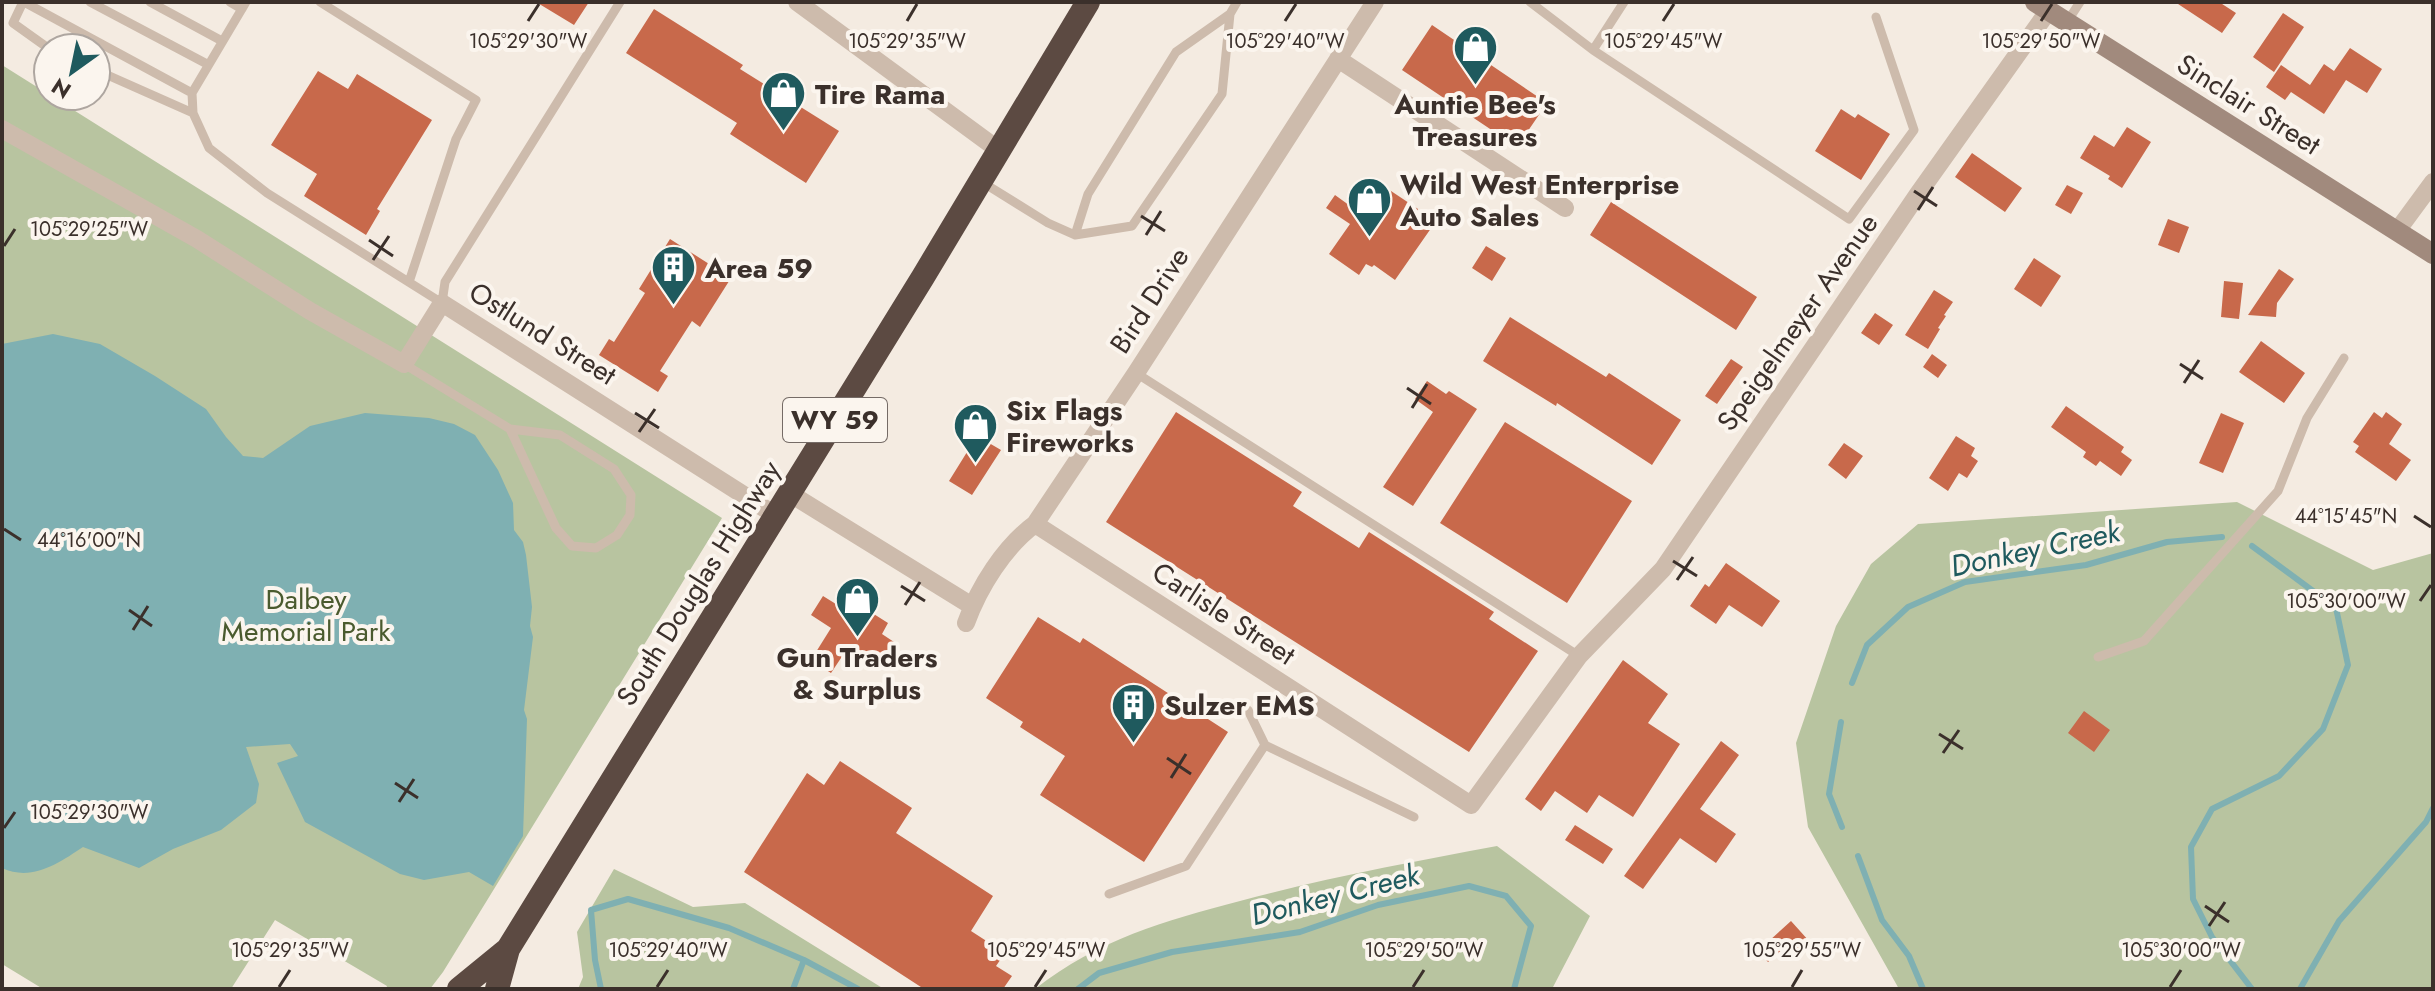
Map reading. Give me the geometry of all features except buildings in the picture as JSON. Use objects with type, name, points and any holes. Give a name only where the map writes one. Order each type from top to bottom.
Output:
[{"type":"highway","name":"South Douglas Highway","points":[[497,989],[508,949],[982,182],[1088,2]]},
{"type":"highway","name":"South Douglas Highway","points":[[459,989],[508,949]]},
{"type":"street","points":[[797,2],[1000,151]]},
{"type":"street","name":"Bird Drive","points":[[789,493],[969,614],[1016,538],[1035,524],[1136,373],[1375,2]]},
{"type":"street","name":"Sinclair Street","points":[[2042,6],[2433,254]]},
{"type":"street","name":"Speigelmeyer Avenue","points":[[1579,656],[1663,569],[2042,6]]},
{"type":"street","points":[[1338,59],[1565,208]]},
{"type":"street","points":[[2,129],[197,239],[310,311],[404,364],[442,303]]},
{"type":"street","points":[[2397,231],[2433,182]]},
{"type":"street","name":"Ostlund Street","points":[[442,303],[775,515]]},
{"type":"street","name":"Carlisle Street","points":[[1035,524],[1471,805],[1579,656]]},
{"type":"lane","points":[[32,37],[13,23],[24,2],[192,93]]},
{"type":"lane","points":[[90,2],[207,64]]},
{"type":"lane","points":[[150,2],[222,41]]},
{"type":"lane","points":[[230,2],[244,6],[192,93],[193,113],[209,148],[267,193],[442,303],[445,282],[620,2]]},
{"type":"lane","points":[[320,2],[476,100],[456,139],[409,282]]},
{"type":"lane","points":[[982,182],[1048,223],[1075,235],[1132,226],[1222,94],[1230,14],[1237,2]]},
{"type":"lane","points":[[1530,2],[1593,50],[1849,219],[1914,130],[1876,17]]},
{"type":"lane","points":[[1593,50],[1624,2]]},
{"type":"lane","points":[[2067,22],[2080,2]]},
{"type":"lane","points":[[1075,235],[1088,194],[1176,52],[1230,14]]},
{"type":"lane","points":[[112,77],[193,113]]},
{"type":"lane","points":[[2098,657],[2144,641],[2278,491],[2307,418],[2344,358]]},
{"type":"lane","points":[[404,364],[510,429],[560,435],[614,469],[631,495],[630,515],[617,535],[596,548],[572,546],[556,528],[510,429]]},
{"type":"lane","points":[[1136,373],[1579,656]]},
{"type":"lane","points":[[1248,710],[1265,745],[1414,817]]},
{"type":"lane","points":[[1109,894],[1186,866],[1265,745]]},
{"type":"green space","name":"Dalbey Memorial Park","points":[[2,65],[32,84],[32,112],[77,112],[722,518],[430,989],[386,989],[387,986],[275,920],[231,989],[43,989],[2,964]]},
{"type":"green space","points":[[2237,502],[2373,570],[2433,553],[2433,989],[1899,989],[1808,827],[1796,743],[1836,626],[1871,564],[1918,524]]},
{"type":"green space","points":[[1497,846],[1590,916],[1552,989],[1035,989],[1108,944],[1185,916],[1336,878]]},
{"type":"green space","points":[[614,869],[693,907],[745,903],[884,989],[578,989],[583,977],[577,932]]},
{"type":"water","points":[[53,334],[100,344],[155,376],[206,409],[243,456],[263,458],[310,426],[365,413],[429,418],[454,424],[475,435],[498,470],[513,503],[514,530],[523,542],[532,607],[530,626],[533,637],[524,710],[527,719],[523,836],[493,886],[469,872],[424,880],[400,874],[305,822],[277,763],[298,756],[290,744],[246,747],[259,784],[256,803],[221,830],[173,849],[139,868],[83,847],[55,864],[34,872],[13,872],[2,868],[2,344]]},
{"type":"waterway","name":"Donkey Creek","points":[[1852,683],[1867,645],[1908,607],[1965,582],[2086,565],[2167,542],[2222,537]]},
{"type":"waterway","name":"Donkey Creek","points":[[2252,546],[2336,608],[2348,665],[2323,729],[2279,776],[2212,809],[2191,847],[2193,899],[2212,937],[2252,989]]},
{"type":"waterway","name":"Donkey Creek","points":[[1841,722],[1829,794],[1842,827]]},
{"type":"waterway","points":[[2300,989],[2339,921],[2426,822],[2433,808]]},
{"type":"waterway","name":"Donkey Creek","points":[[1858,856],[1882,920],[1909,956],[1923,989]]},
{"type":"waterway","name":"Donkey Creek","points":[[1078,989],[1099,973],[1172,952],[1300,932],[1378,905],[1469,886],[1506,896],[1531,926],[1514,989]]},
{"type":"waterway","name":"Donkey Creek","points":[[601,989],[591,910],[628,899],[729,928],[804,960],[858,989]]},
{"type":"waterway","name":"Donkey Creek","points":[[793,989],[804,960]]},
{"type":"place","name":"Auntie Bee's Treasures","points":[[1475,86]]},
{"type":"place","name":"Tire Rama","points":[[784,133]]},
{"type":"place","name":"Wild West Enterprise Auto Sales","points":[[1369,239]]},
{"type":"place","name":"Area 59","points":[[674,307]]},
{"type":"place","name":"Six Flags Fireworks","points":[[975,465]]},
{"type":"place","name":"Gun Traders & Surplus","points":[[857,639]]},
{"type":"place","name":"Sulzer EMS","points":[[1133,744]]}]
